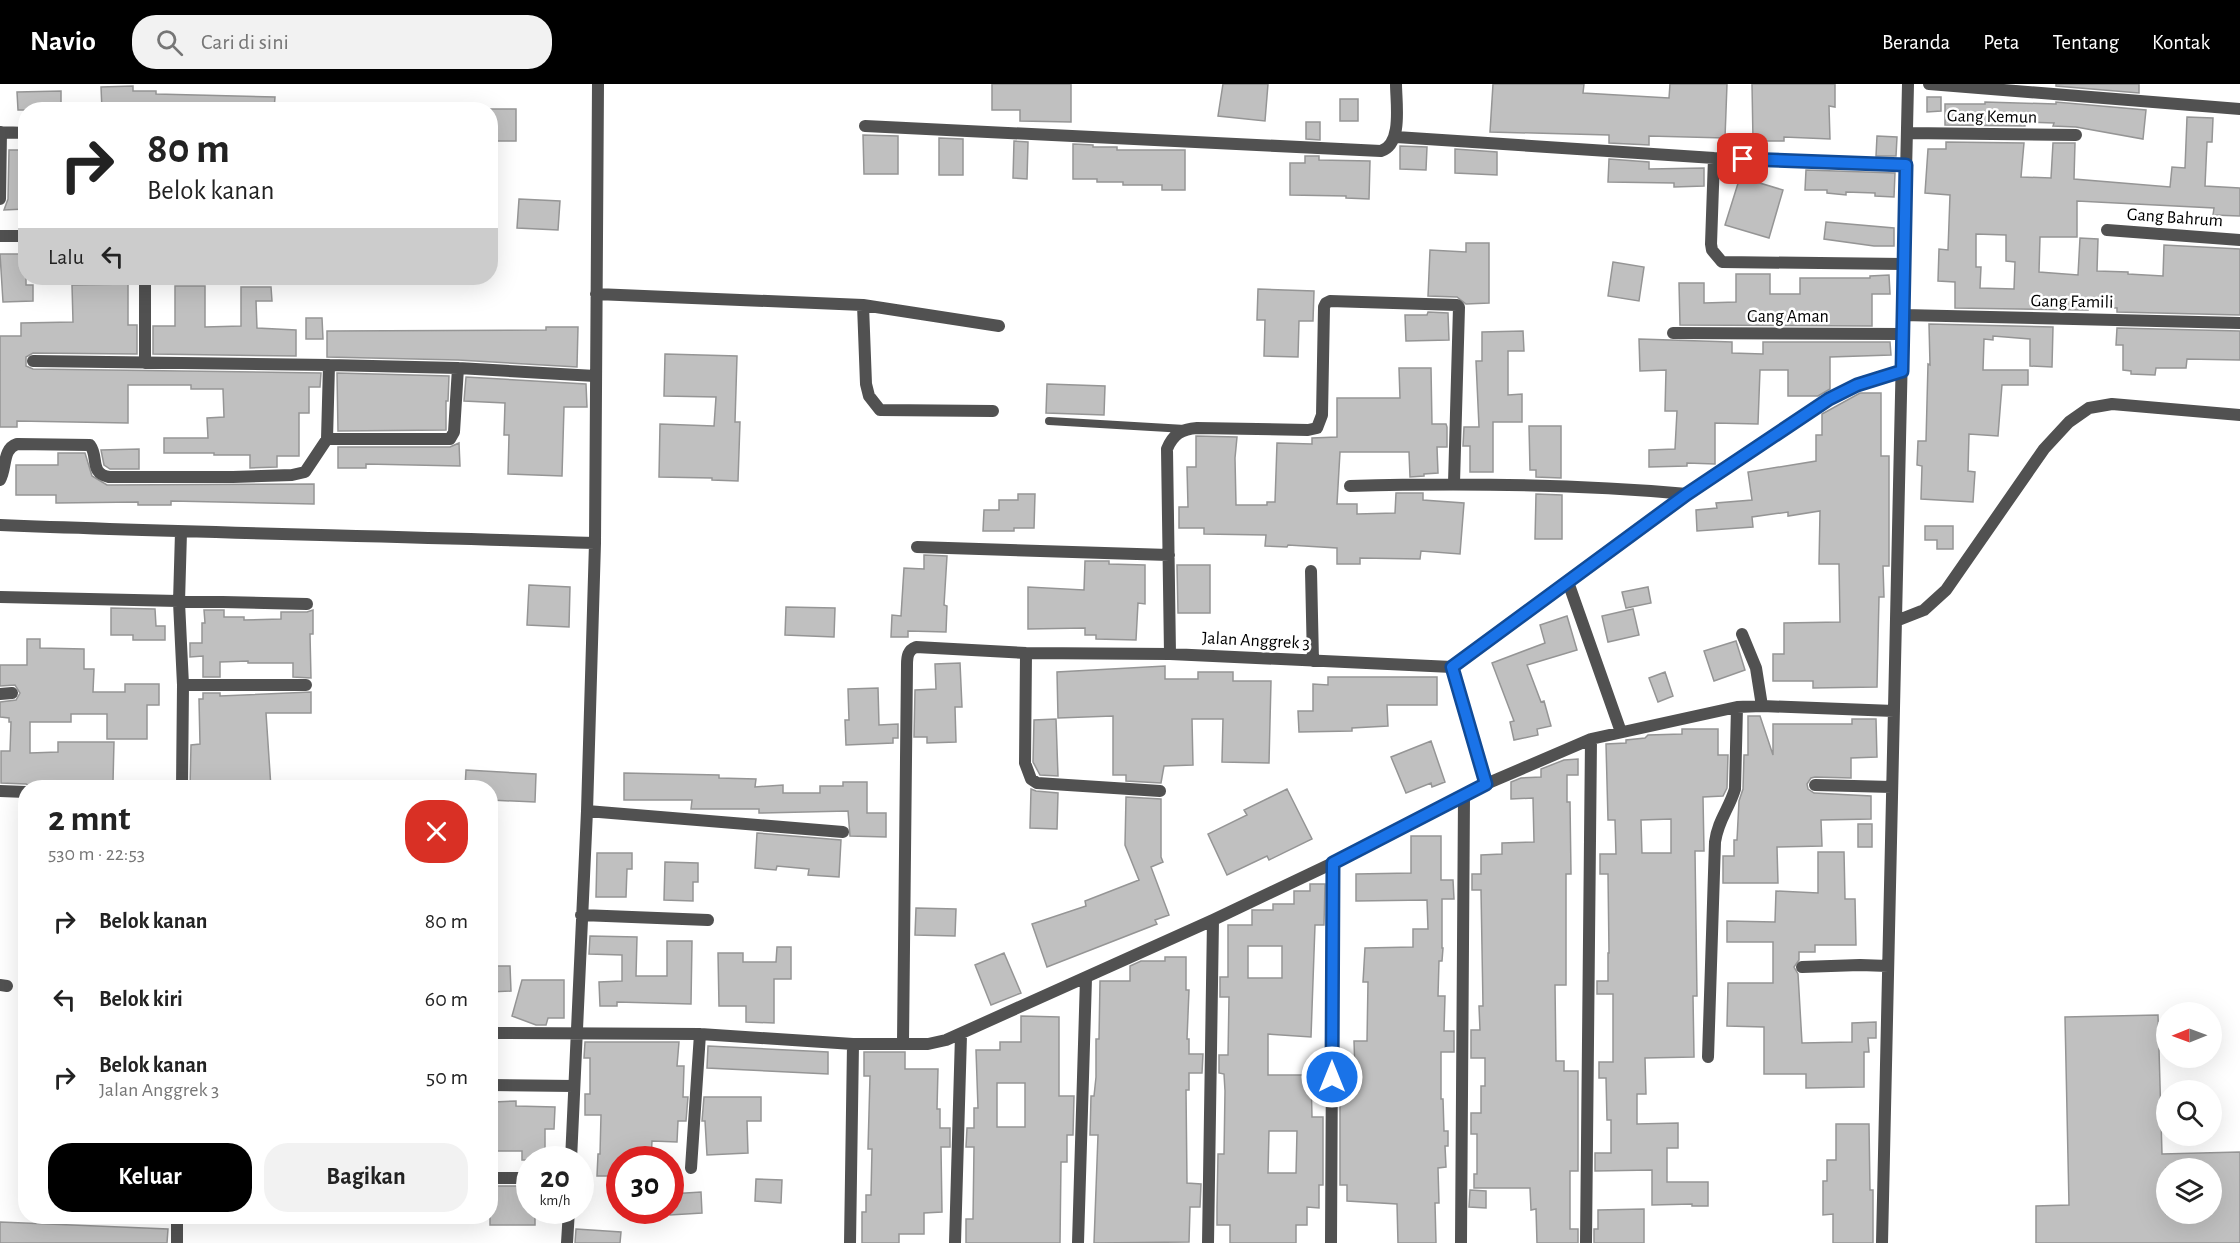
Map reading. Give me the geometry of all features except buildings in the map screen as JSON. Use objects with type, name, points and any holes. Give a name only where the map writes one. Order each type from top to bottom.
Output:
[{"type":"street","points":[[572,1146],[587,811],[595,543],[598,84]]},
{"type":"street","points":[[865,126],[1373,151],[1386,149],[1396,137],[1396,84]]},
{"type":"street","points":[[1882,1243],[1908,84]]},
{"type":"street","points":[[1929,84],[2240,109]]},
{"type":"street","points":[[0,199],[0,132],[18,133]]},
{"type":"street","name":"Gang Kemun","points":[[1907,133],[2076,135]]},
{"type":"street","points":[[1396,137],[1714,158],[1906,165]]},
{"type":"street","points":[[1714,158],[1711,244],[1712,250],[1722,262],[1904,264]]},
{"type":"street","name":"Gang Bahrum","points":[[2107,230],[2240,240]]},
{"type":"street","points":[[0,236],[18,236]]},
{"type":"street","points":[[145,285],[145,363]]},
{"type":"street","points":[[596,294],[863,305],[999,326]]},
{"type":"street","points":[[1170,654],[1167,449],[1171,439],[1185,429],[1308,430],[1317,428],[1322,415],[1324,307],[1328,302],[1457,305],[1460,310],[1454,483]]},
{"type":"street","points":[[863,305],[866,384],[869,396],[880,410],[993,411]]},
{"type":"street","name":"Gang Famili","points":[[1903,315],[2240,323]]},
{"type":"street","name":"Gang Aman","points":[[1674,333],[1903,334]]},
{"type":"street","points":[[33,360],[458,368],[595,376]]},
{"type":"street","points":[[0,480],[7,451],[17,444],[90,445],[95,467],[98,472],[109,477],[233,477],[299,474],[309,469],[327,440],[330,365]]},
{"type":"street","points":[[327,440],[450,439],[454,432],[458,368]]},
{"type":"street","points":[[1486,784],[1452,667],[1687,494],[1840,392],[1902,371]]},
{"type":"street","points":[[1896,621],[1924,610],[1946,590],[2044,449],[2069,422],[2089,408],[2112,404],[2240,415]]},
{"type":"street","points":[[1350,486],[1454,483],[1634,489],[1687,494]]},
{"type":"street","points":[[0,525],[595,543]]},
{"type":"street","points":[[181,532],[179,602],[183,685],[182,780]]},
{"type":"street","points":[[917,547],[1168,555]]},
{"type":"street","points":[[1311,571],[1313,661]]},
{"type":"street","points":[[1568,582],[1621,732]]},
{"type":"street","points":[[0,597],[307,604]]},
{"type":"street","points":[[1742,634],[1756,668],[1762,706]]},
{"type":"street","name":"Jalan Anggrek 3","points":[[903,1042],[907,658],[912,649],[916,647],[1026,653],[1170,654],[1452,667]]},
{"type":"street","points":[[1026,653],[1026,763],[1031,779],[1037,783],[1160,791]]},
{"type":"street","points":[[183,685],[306,685]]},
{"type":"street","points":[[498,1033],[700,1034],[854,1044],[903,1042],[928,1044],[961,1035],[1213,920],[1333,863],[1486,784],[1592,739],[1737,707],[1894,711]]},
{"type":"street","points":[[1708,1057],[1715,842],[1717,826],[1731,802],[1735,789],[1737,707]]},
{"type":"street","points":[[1586,1243],[1592,739]]},
{"type":"street","points":[[1815,785],[1893,787]]},
{"type":"street","points":[[0,790],[18,791]]},
{"type":"street","points":[[1461,1243],[1464,795]]},
{"type":"street","points":[[587,811],[716,824],[843,832]]},
{"type":"street","points":[[1331,1243],[1333,863]]},
{"type":"street","points":[[581,915],[708,920]]},
{"type":"street","points":[[1208,1243],[1213,920]]},
{"type":"street","points":[[1802,967],[1888,966]]},
{"type":"street","points":[[1078,1243],[1086,978]]},
{"type":"street","points":[[691,1168],[700,1034]]},
{"type":"street","points":[[955,1243],[961,1035]]},
{"type":"street","points":[[850,1243],[854,1044]]},
{"type":"street","points":[[498,1085],[574,1086]]},
{"type":"street","points":[[498,1178],[516,1178]]},
{"type":"street","points":[[177,1224],[177,1243]]},
{"type":"street","points":[[567,1243],[568,1224]]},
{"type":"lane","points":[[1049,421],[1185,429]]},
{"type":"route","points":[[1332,1077],[1333,863],[1486,784],[1452,667],[1687,494],[1829,399],[1857,385],[1902,371],[1906,165],[1743,159]]}]
